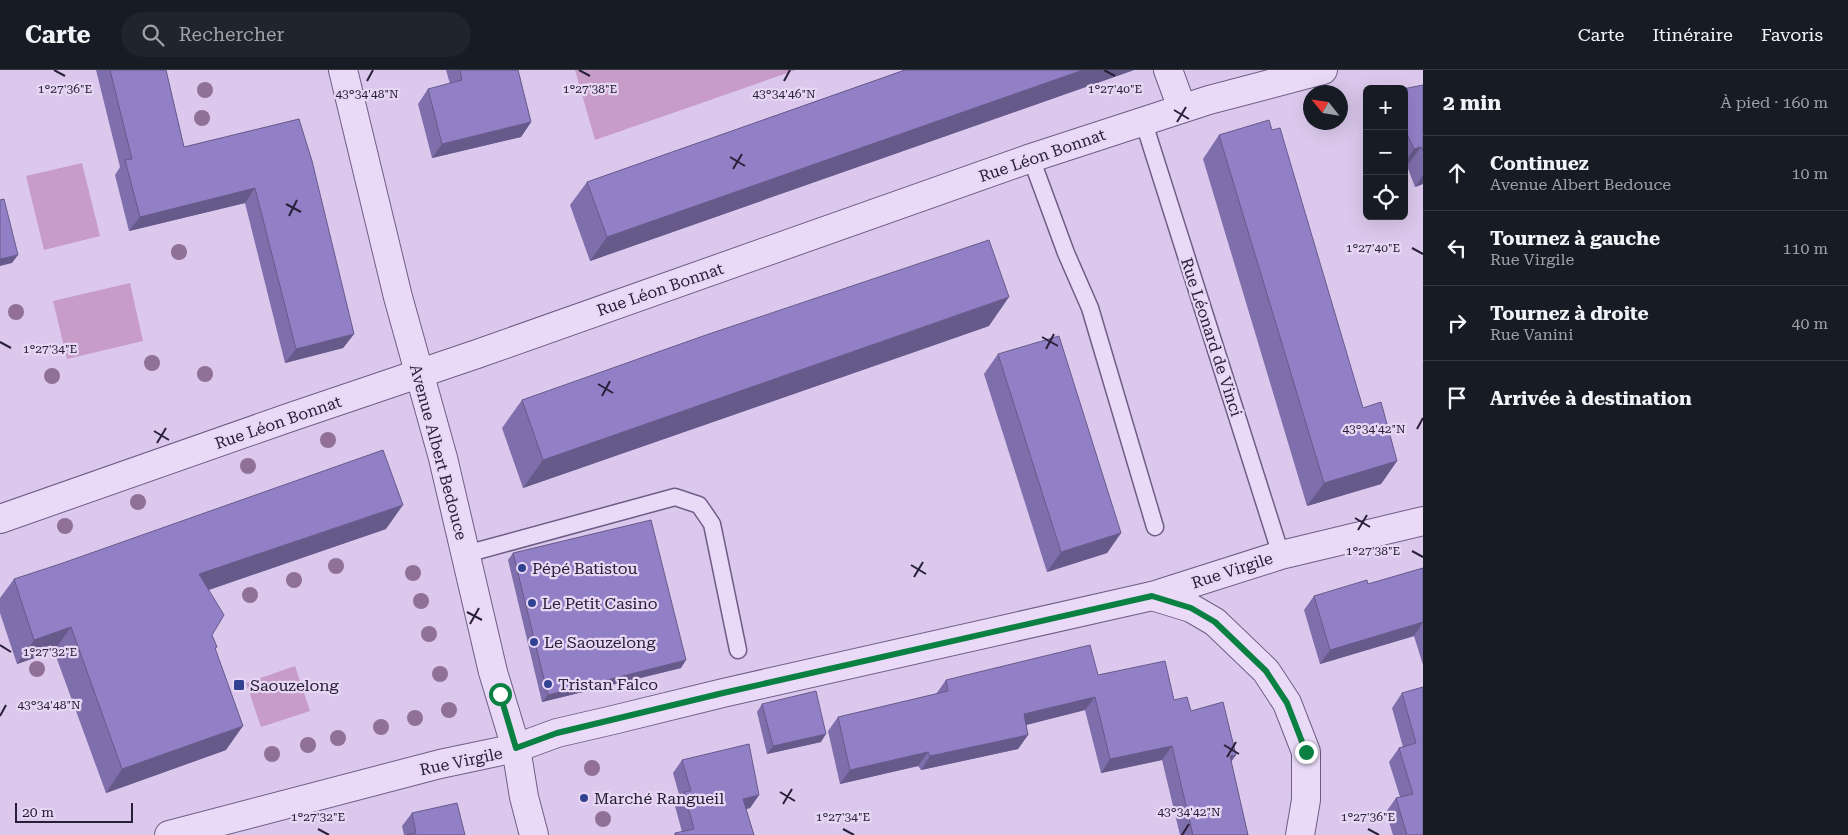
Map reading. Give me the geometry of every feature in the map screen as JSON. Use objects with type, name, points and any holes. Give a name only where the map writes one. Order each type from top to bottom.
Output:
[{"type":"street","name":"Avenue Albert Bedouce","points":[[343,70],[398,297],[443,458],[494,672],[516,748],[524,797],[534,835]]},
{"type":"street","points":[[1168,70],[1182,108]]},
{"type":"street","name":"Rue Léon Bonnat","points":[[0,519],[1031,158],[1182,108],[1323,70]]},
{"type":"street","name":"Rue Virgile","points":[[169,835],[440,764],[516,748],[557,733],[1152,596],[1281,555],[1423,521]]},
{"type":"street","points":[[1152,596],[1191,608],[1215,622],[1266,671],[1287,703],[1306,752],[1306,800],[1300,835]]},
{"type":"lane","name":"Rue Léonard de Vinci","points":[[1143,120],[1281,555]]},
{"type":"lane","points":[[1031,158],[1066,253],[1090,308],[1155,527]]},
{"type":"lane","points":[[466,554],[675,497],[700,506],[712,524],[738,650]]},
{"type":"shaded area","points":[[575,70],[796,70],[595,140]]},
{"type":"shaded area","points":[[82,163],[100,236],[44,250],[26,176]]},
{"type":"shaded area","points":[[130,283],[143,341],[67,359],[53,301]]},
{"type":"shaded area","points":[[295,666],[310,711],[261,727],[246,683]]},
{"type":"building","points":[[110,70],[166,70],[184,147],[299,119],[312,161],[354,334],[296,349],[255,188],[140,217],[125,160],[132,159]]},
{"type":"building","points":[[460,70],[518,70],[531,122],[442,144],[428,89],[462,80]]},
{"type":"building","points":[[905,70],[1083,70],[607,237],[587,182]]},
{"type":"building","points":[[1423,85],[1423,151],[1421,147],[1414,149],[1408,136],[1408,88]]},
{"type":"building","points":[[1269,120],[1272,130],[1280,128],[1363,408],[1381,402],[1397,461],[1324,483],[1219,135]]},
{"type":"building","points":[[4,199],[18,255],[0,259],[0,200]]},
{"type":"building","points":[[989,240],[1009,297],[543,460],[522,400],[706,335]]},
{"type":"building","points":[[1059,336],[1121,533],[1061,552],[998,354]]},
{"type":"building","points":[[383,450],[403,505],[199,574],[224,615],[212,635],[243,726],[122,769],[71,627],[34,640],[14,579]]},
{"type":"building","points":[[651,520],[686,660],[548,695],[513,553]]},
{"type":"building","points":[[1423,568],[1423,622],[1330,650],[1314,596],[1367,580],[1368,584]]},
{"type":"building","points":[[1090,645],[1098,675],[1165,661],[1174,700],[1187,697],[1191,711],[1223,702],[1236,755],[1230,756],[1248,835],[1193,835],[1172,746],[1110,759],[1095,697],[1024,714],[1028,735],[930,756],[928,752],[850,770],[838,717],[948,691],[946,680]]},
{"type":"building","points":[[1423,687],[1423,835],[1407,835],[1396,798],[1413,794],[1399,748],[1416,743],[1402,693]]},
{"type":"building","points":[[816,691],[826,734],[773,746],[762,704]]},
{"type":"building","points":[[749,744],[759,795],[743,799],[754,835],[676,835],[675,833],[694,829],[684,792],[691,791],[682,760]]},
{"type":"building","points":[[457,803],[465,835],[407,835],[416,833],[412,813]]},
{"type":"place","name":"Pépé Batistou","points":[[522,568]]},
{"type":"place","name":"Le Petit Casino","points":[[532,603]]},
{"type":"place","name":"Le Saouzelong","points":[[534,642]]},
{"type":"place","name":"Tristan Falco","points":[[548,684]]},
{"type":"place","name":"Saouzelong","points":[[239,685]]},
{"type":"place","name":"Marché Rangueil","points":[[584,798]]},
{"type":"route","points":[[500,694],[516,748],[557,733],[723,693],[1152,596],[1191,608],[1215,622],[1266,671],[1287,703],[1306,752]]}]
